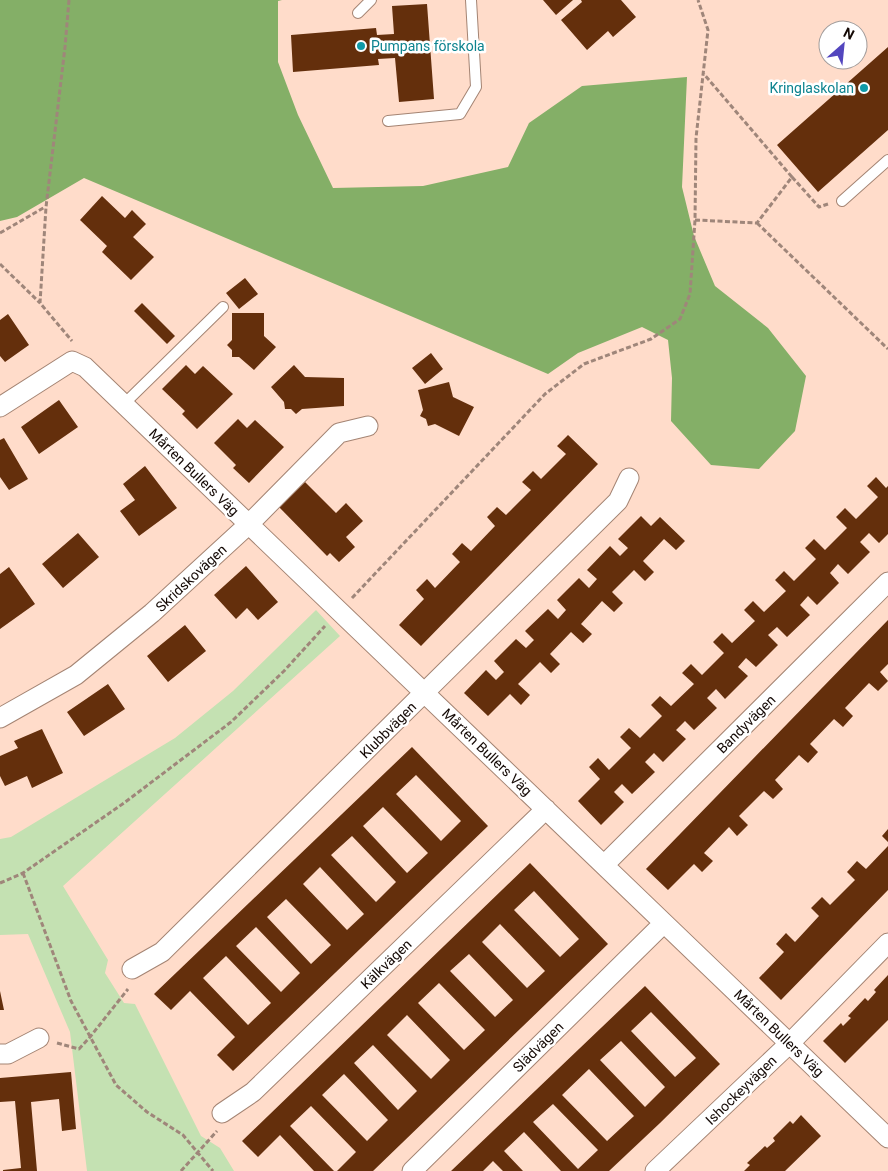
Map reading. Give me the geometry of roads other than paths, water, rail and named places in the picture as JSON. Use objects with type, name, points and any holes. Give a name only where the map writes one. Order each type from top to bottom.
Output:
[{"type":"street","name":"Mårten Bullers Väg","points":[[0,407],[79,364],[124,404],[888,1138]]},
{"type":"street","name":"Skridskovägen","points":[[0,718],[76,675],[152,613],[249,524],[338,433],[368,426]]},
{"type":"street","name":"Klubbvägen","points":[[132,969],[162,952],[425,693],[618,501],[629,478]]},
{"type":"street","name":"Bandyvägen","points":[[604,865],[888,582]]},
{"type":"street","name":"Kälkvägen","points":[[222,1113],[253,1092],[546,809]]},
{"type":"street","name":"Slädvägen","points":[[412,1171],[664,923]]},
{"type":"street","name":"Ishockeyvägen","points":[[655,1171],[790,1043],[888,943]]},
{"type":"street","points":[[0,1054],[8,1054],[39,1038]]},
{"type":"lane","points":[[358,13],[370,0]]},
{"type":"lane","points":[[388,121],[460,114],[476,87],[470,0]]},
{"type":"lane","points":[[842,201],[888,160]]},
{"type":"lane","points":[[124,404],[223,307]]},
{"type":"place","name":"Pumpans förskola","points":[[361,46]]},
{"type":"place","name":"Kringlaskolan","points":[[864,88]]}]
